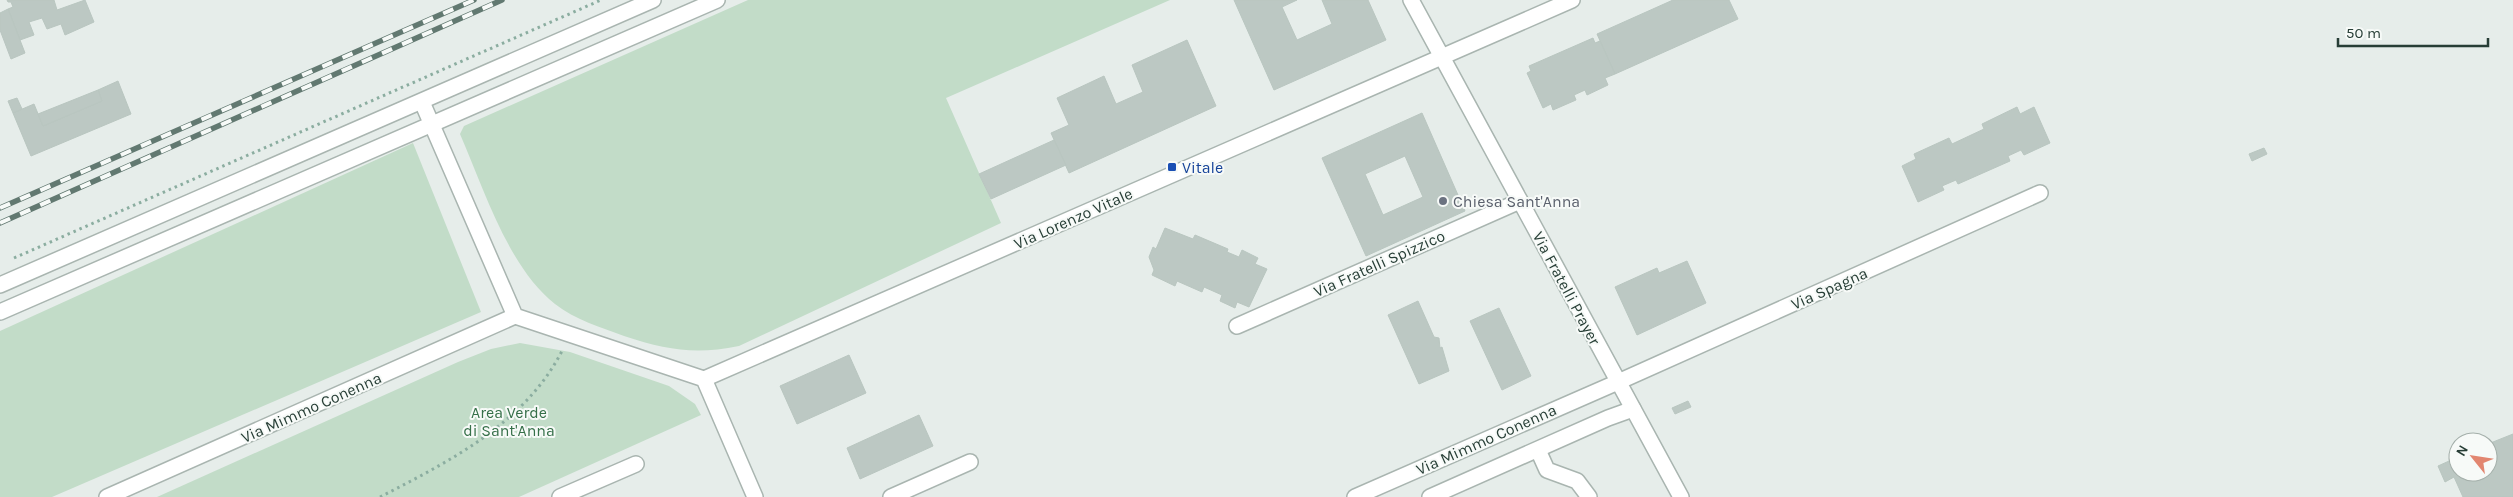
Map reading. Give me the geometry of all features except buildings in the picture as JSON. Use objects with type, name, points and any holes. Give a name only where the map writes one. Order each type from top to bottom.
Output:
[{"type":"street","points":[[0,285],[653,0]]},
{"type":"street","points":[[0,312],[717,0]]},
{"type":"street","name":"Via Fratelli Prayer","points":[[1411,0],[1681,497]]},
{"type":"street","name":"Via Lorenzo Vitale","points":[[704,379],[1572,0]]},
{"type":"street","points":[[422,102],[515,316],[704,379],[755,497]]},
{"type":"street","name":"Via Spagna","points":[[1618,382],[2040,193]]},
{"type":"street","name":"Via Fratelli Spizzico","points":[[1237,326],[1520,201]]},
{"type":"street","name":"Via Mimmo Conenna","points":[[107,497],[515,316]]},
{"type":"street","name":"Via Mimmo Conenna","points":[[1355,497],[1618,382]]},
{"type":"street","name":"Via Mimmo Conenna","points":[[1430,497],[1633,409]]},
{"type":"street","points":[[1538,450],[1547,470],[1578,481],[1589,497]]},
{"type":"street","points":[[891,497],[970,462]]},
{"type":"street","points":[[560,497],[636,464]]},
{"type":"path","points":[[9,260],[601,0]]},
{"type":"path","points":[[380,497],[474,447],[526,402],[556,363],[570,335]]},
{"type":"green space","points":[[748,0],[1170,0],[946,98],[1001,223],[739,346],[709,350],[668,348],[624,336],[588,323],[563,310],[538,288],[524,270],[499,226],[460,134],[464,126]]},
{"type":"green space","points":[[413,143],[481,312],[52,497],[0,497],[0,331]]},
{"type":"green space","name":"Area Verde di Sant'Anna","points":[[520,343],[570,352],[669,386],[695,404],[701,415],[519,497],[157,497],[458,362],[491,349]]},
{"type":"railway","points":[[0,208],[474,0]]},
{"type":"railway","points":[[0,223],[502,0]]},
{"type":"place","name":"Vitale","points":[[1172,167]]},
{"type":"place","name":"Chiesa Sant'Anna","points":[[1443,201]]}]
